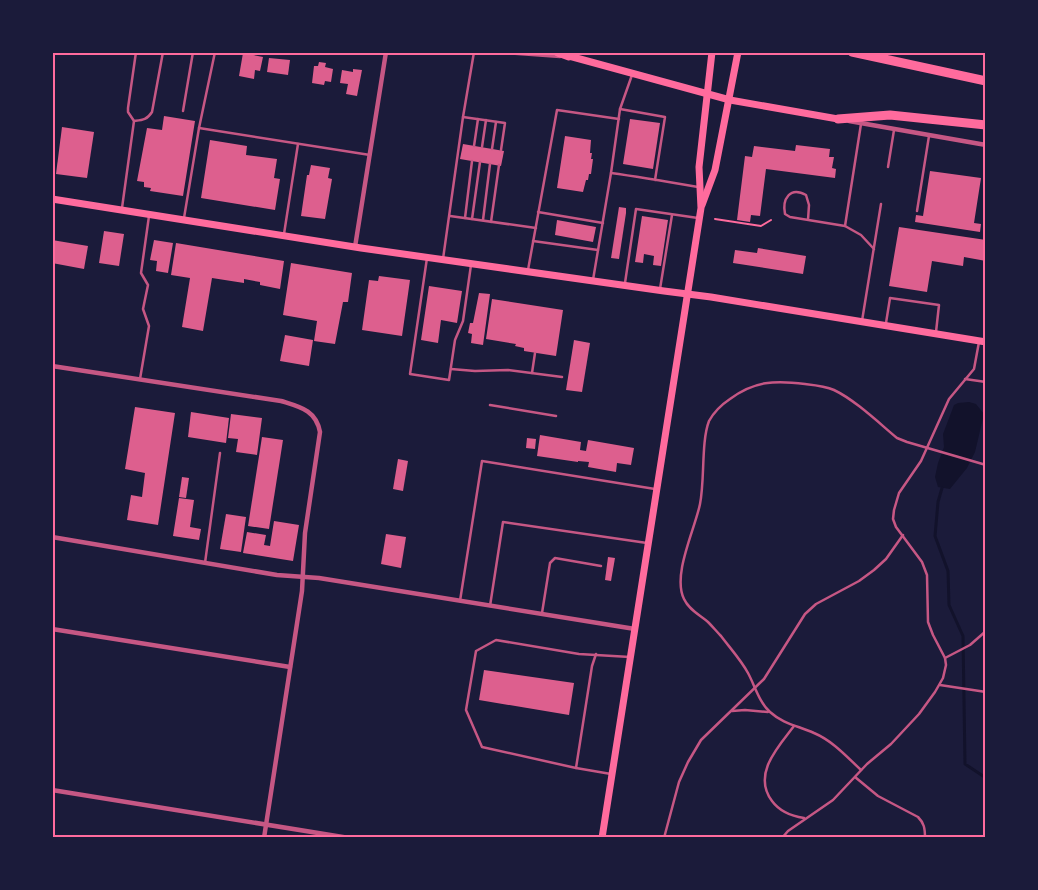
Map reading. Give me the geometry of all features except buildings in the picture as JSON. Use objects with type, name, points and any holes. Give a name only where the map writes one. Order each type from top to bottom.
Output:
[{"type":"highway","points":[[558,52],[569,56]]},
{"type":"highway","points":[[852,52],[986,81]]},
{"type":"highway","points":[[838,119],[890,115],[986,125]]},
{"type":"main road","points":[[701,208],[699,167],[712,52]]},
{"type":"main road","points":[[602,838],[699,218],[715,170],[735,76],[738,52]]},
{"type":"main road","points":[[569,56],[730,100],[838,119]]},
{"type":"main road","points":[[52,199],[442,260],[688,294],[982,341]]},
{"type":"street","points":[[355,247],[386,52]]},
{"type":"street","points":[[506,52],[569,56]]},
{"type":"street","points":[[838,119],[986,145]]},
{"type":"street","points":[[52,366],[281,401],[295,405],[314,416],[319,423],[320,432],[305,533],[302,591],[264,838]]},
{"type":"street","points":[[52,537],[277,575],[302,576],[635,629]]},
{"type":"street","points":[[52,629],[290,667]]},
{"type":"street","points":[[52,790],[348,838]]},
{"type":"lane","points":[[121,210],[134,121],[128,112],[128,108],[136,52]]},
{"type":"lane","points":[[134,121],[144,120],[152,112],[163,52]]},
{"type":"lane","points":[[184,111],[193,52]]},
{"type":"lane","points":[[184,220],[199,128],[215,52]]},
{"type":"lane","points":[[442,260],[474,52]]},
{"type":"lane","points":[[593,280],[620,109],[633,73]]},
{"type":"lane","points":[[620,109],[665,117],[655,180]]},
{"type":"lane","points":[[528,272],[556,110],[619,119]]},
{"type":"lane","points":[[463,117],[505,123],[501,150]]},
{"type":"lane","points":[[474,146],[478,119]]},
{"type":"lane","points":[[482,147],[486,120]]},
{"type":"lane","points":[[492,149],[496,122]]},
{"type":"lane","points":[[845,226],[861,124]]},
{"type":"lane","points":[[199,128],[370,155]]},
{"type":"lane","points":[[888,167],[894,130]]},
{"type":"lane","points":[[917,211],[929,136]]},
{"type":"lane","points":[[283,236],[298,144]]},
{"type":"lane","points":[[465,218],[472,161]]},
{"type":"lane","points":[[472,219],[480,162]]},
{"type":"lane","points":[[483,220],[490,164]]},
{"type":"lane","points":[[491,222],[499,165]]},
{"type":"lane","points":[[611,173],[700,187]]},
{"type":"lane","points":[[808,220],[809,205],[806,195],[791,193],[784,200],[785,214],[790,217],[808,220],[845,226],[862,235],[874,249]]},
{"type":"lane","points":[[862,321],[881,204]]},
{"type":"lane","points":[[625,285],[636,209],[699,218]]},
{"type":"lane","points":[[538,212],[603,223]]},
{"type":"lane","points":[[140,379],[149,326],[143,309],[148,285],[141,273],[150,214]]},
{"type":"lane","points":[[660,291],[672,215]]},
{"type":"lane","points":[[450,216],[536,228]]},
{"type":"lane","points":[[533,241],[598,250]]},
{"type":"lane","points":[[427,257],[410,374],[449,380],[455,340],[463,321],[471,264]]},
{"type":"lane","points":[[886,325],[890,298],[939,305],[936,333]]},
{"type":"lane","points":[[782,838],[788,831],[833,800],[919,714],[940,685],[946,665],[945,658],[928,622],[927,575],[922,562],[903,536],[894,519],[895,502],[921,461],[949,398],[974,369],[982,341]]},
{"type":"lane","points":[[532,373],[535,353]]},
{"type":"lane","points":[[451,369],[475,372],[508,370],[562,377]]},
{"type":"lane","points":[[965,379],[986,382]]},
{"type":"lane","points":[[861,770],[830,742],[816,734],[782,722],[770,712],[762,702],[748,672],[708,622],[688,606],[683,597],[682,570],[704,482],[706,431],[715,412],[736,394],[751,386],[766,382],[783,381],[821,386],[834,390],[897,438],[986,465]]},
{"type":"lane","points":[[490,405],[556,416]]},
{"type":"lane","points":[[205,563],[220,453]]},
{"type":"lane","points":[[460,601],[482,461],[657,490]]},
{"type":"lane","points":[[490,606],[503,522],[648,544]]},
{"type":"lane","points":[[664,838],[676,790],[688,762],[701,740],[764,680],[805,614],[816,604],[874,570],[886,559],[903,536]]},
{"type":"lane","points":[[542,615],[550,563],[555,558],[601,566]]},
{"type":"lane","points":[[945,658],[970,645],[986,631]]},
{"type":"lane","points":[[612,774],[482,747],[466,710],[476,650],[496,640],[579,654],[630,657]]},
{"type":"lane","points":[[576,768],[592,666],[596,654]]},
{"type":"lane","points":[[940,685],[986,692]]},
{"type":"lane","points":[[732,711],[770,712]]},
{"type":"lane","points":[[794,726],[769,760],[764,781],[769,797],[776,806],[790,815],[806,819]]},
{"type":"lane","points":[[855,778],[878,796],[918,817],[925,828],[925,838]]},
{"type":"path","points":[[715,219],[762,226],[771,220]]},
{"type":"shaded area","points":[[969,402],[976,404],[984,414],[975,452],[967,468],[950,489],[938,487],[935,477],[944,447],[943,434],[954,405]]},
{"type":"waterway","points":[[942,488],[938,502],[935,536],[948,571],[949,605],[963,636],[965,764],[986,778]]}]
